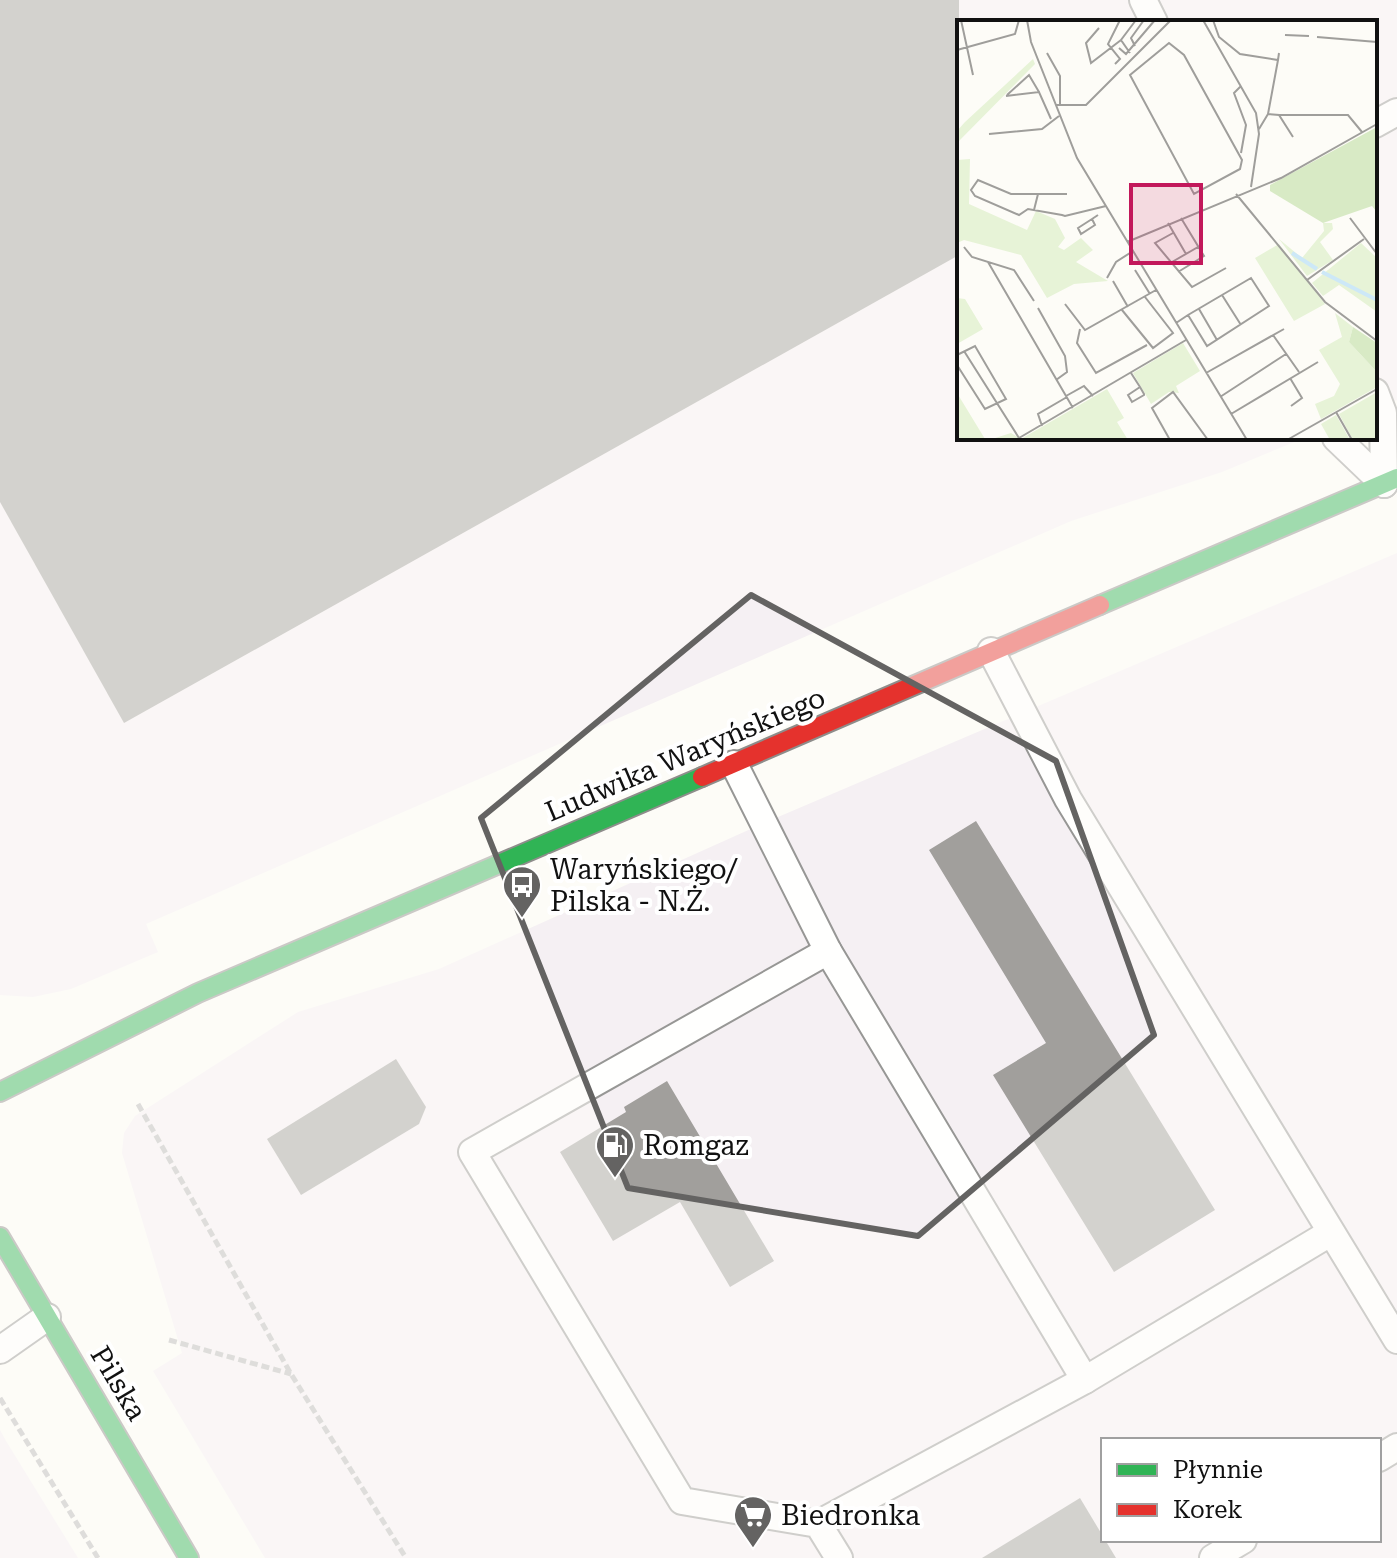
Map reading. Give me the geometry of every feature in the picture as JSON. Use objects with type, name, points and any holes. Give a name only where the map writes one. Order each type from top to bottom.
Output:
[{"type":"street","name":"Ludwika Waryńskiego","points":[[0,1092],[198,993],[1391,481]]},
{"type":"street","name":"Pilska","points":[[0,1237],[189,1558]]},
{"type":"lane","points":[[1143,0],[1153,20]]},
{"type":"lane","points":[[1377,123],[1397,112]]},
{"type":"lane","points":[[1377,397],[1383,413],[1391,481]]},
{"type":"lane","points":[[1339,440],[1391,481]]},
{"type":"lane","points":[[991,651],[1068,799],[1397,1340]]},
{"type":"lane","points":[[734,764],[828,951],[1085,1380]]},
{"type":"lane","points":[[828,951],[472,1152],[682,1501],[818,1524],[1085,1380],[1330,1233]]},
{"type":"lane","points":[[0,1350],[47,1317]]},
{"type":"lane","points":[[818,1524],[839,1558]]},
{"type":"lane","points":[[1213,1558],[1240,1542]]},
{"type":"path","points":[[138,1104],[291,1374],[406,1558]]},
{"type":"path","points":[[169,1340],[291,1374]]},
{"type":"path","points":[[0,1398],[98,1558]]},
{"type":"highlighted area","points":[[751,595],[1056,761],[1154,1035],[918,1236],[628,1188],[481,818]]},
{"type":"shaded area","points":[[0,0],[1397,0],[1397,400],[1377,408],[1377,20],[957,20],[957,440],[1299,440],[1222,472],[1071,521],[146,924],[158,952],[71,989],[33,997],[0,995]]},
{"type":"shaded area","points":[[1397,553],[1397,1558],[265,1558],[153,1371],[182,1353],[122,1153],[124,1133],[135,1116],[298,1012],[439,969],[764,823]]},
{"type":"shaded area","points":[[0,1430],[6,1441],[78,1558],[0,1558]]},
{"type":"building","points":[[0,0],[959,0],[957,256],[124,723],[0,502]]},
{"type":"building","points":[[976,821],[1215,1210],[1114,1272],[993,1075],[1046,1043],[929,850]]},
{"type":"building","points":[[396,1059],[426,1107],[419,1124],[301,1195],[267,1139]]},
{"type":"building","points":[[667,1081],[774,1261],[730,1287],[680,1202],[613,1241],[560,1152],[626,1112],[624,1107]]},
{"type":"building","points":[[1080,1498],[1101,1533],[1101,1542],[1106,1542],[1116,1558],[982,1558]]},
{"type":"traffic: fast","points":[[1100,605],[1397,478]]},
{"type":"traffic: fast","points":[[0,1092],[198,993],[702,777]]},
{"type":"traffic: fast","points":[[0,1237],[189,1558]]},
{"type":"traffic: jam","points":[[702,777],[1100,605]]},
{"type":"place","name":"Waryńskiego/ Pilska - N.Ż.","points":[[522,919]]},
{"type":"place","name":"Romgaz","points":[[615,1179]]},
{"type":"place","name":"Biedronka","points":[[753,1549]]}]
